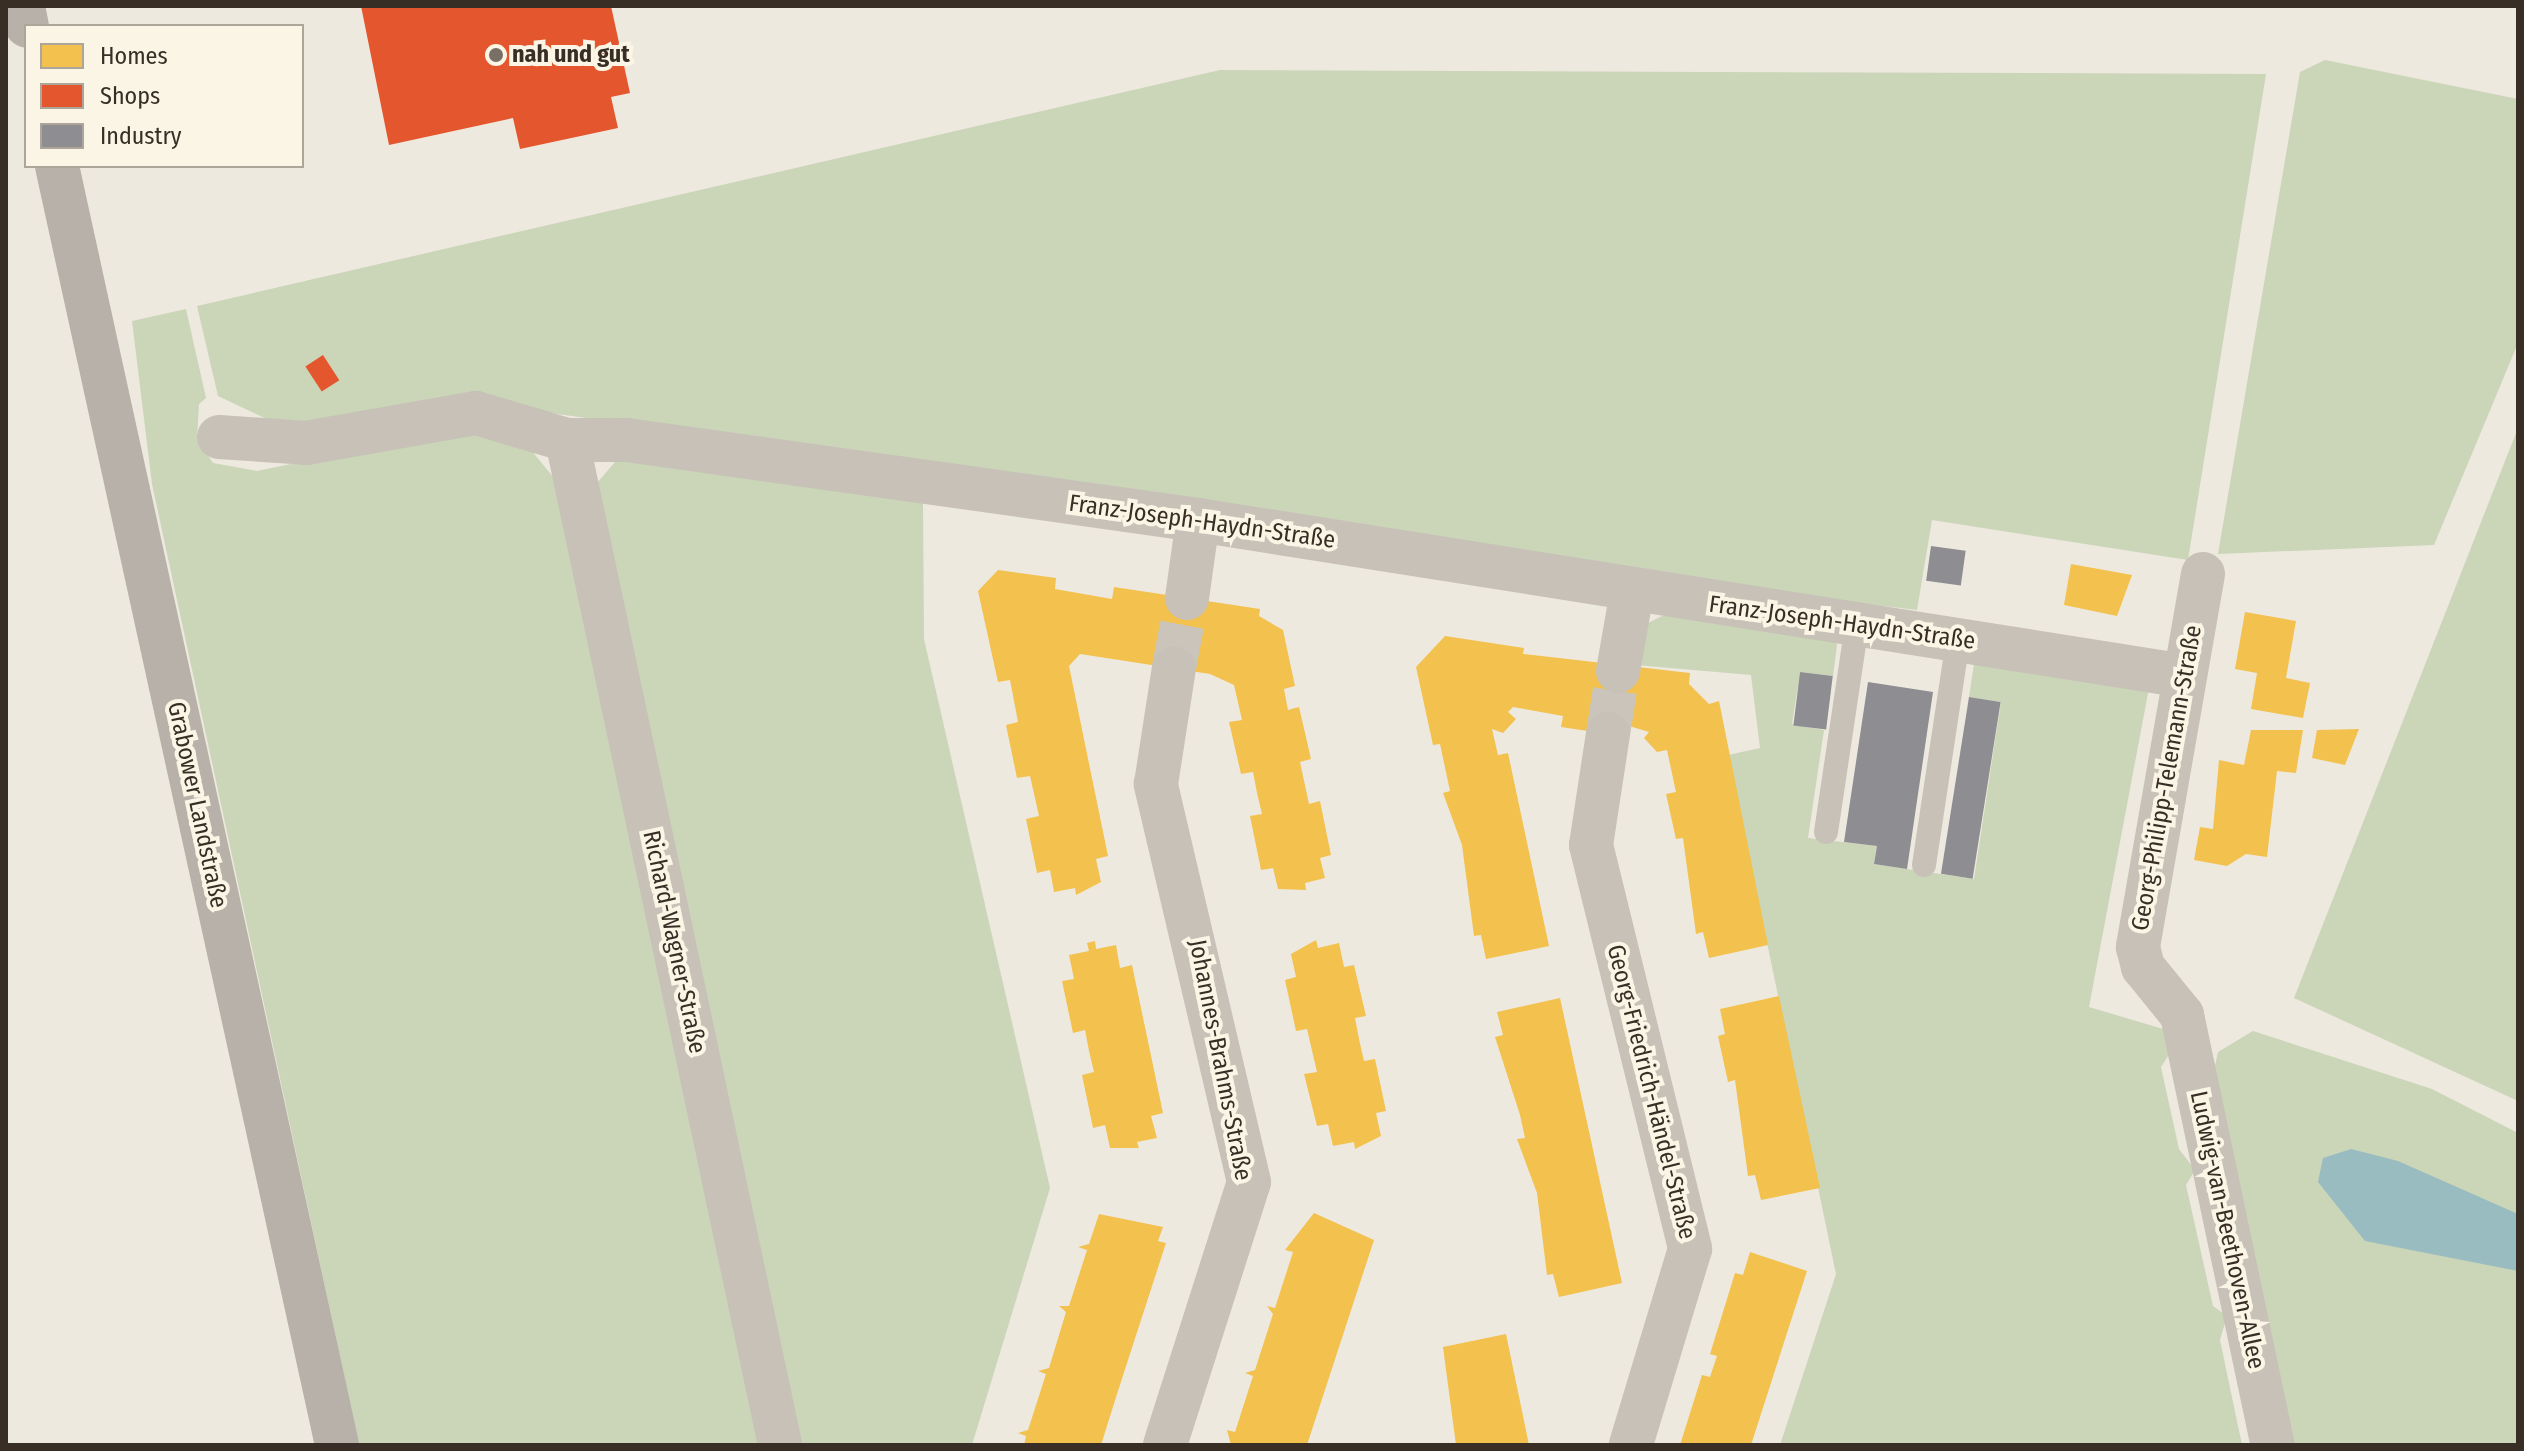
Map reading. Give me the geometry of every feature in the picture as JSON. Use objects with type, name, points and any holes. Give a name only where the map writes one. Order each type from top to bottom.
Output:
[{"type":"main road","name":"Grabower Landstraße","points":[[57,168],[337,1445]]},
{"type":"street","name":"Franz-Joseph-Haydn-Straße","points":[[219,437],[306,443],[476,413],[567,440],[627,440],[1198,520],[1632,592],[2185,676]]},
{"type":"street","name":"Richard-Wagner-Straße","points":[[567,440],[780,1445]]},
{"type":"street","points":[[1187,598],[1198,520]]},
{"type":"street","name":"Georg-Philipp-Telemann-Straße","points":[[2182,1015],[2143,967],[2138,947],[2203,574]]},
{"type":"street","points":[[1618,671],[1632,592]]},
{"type":"street","name":"Johannes-Brahms-Straße","points":[[1165,1445],[1249,1182],[1156,784],[1174,668]]},
{"type":"street","name":"Georg-Friedrich-Händel-Straße","points":[[1608,734],[1591,845],[1690,1249],[1631,1445]]},
{"type":"street","name":"Ludwig-van-Beethoven-Allee","points":[[2182,1015],[2273,1445]]},
{"type":"lane","points":[[1826,832],[1857,625]]},
{"type":"lane","points":[[1924,865],[1958,640]]},
{"type":"green space","points":[[2325,60],[2518,99],[2518,343],[2434,545],[2218,554],[2300,72]]},
{"type":"green space","points":[[1220,70],[2266,74],[2188,560],[1932,520],[1917,610],[1587,570],[1193,501],[550,413],[273,422],[218,396],[197,306]]},
{"type":"green space","points":[[186,309],[206,398],[199,404],[197,439],[213,463],[257,471],[456,430],[531,450],[554,478],[767,1445],[359,1445],[152,484],[132,321]]},
{"type":"green space","points":[[2518,428],[2518,1101],[2294,998]]},
{"type":"green space","points":[[621,455],[923,502],[924,639],[1050,1188],[972,1445],[793,1445],[597,483]]},
{"type":"green space","points":[[1670,612],[1831,634],[1837,645],[1833,676],[1800,672],[1792,724],[1824,730],[1808,838],[1877,846],[1874,864],[1974,879],[2001,702],[1969,697],[1974,664],[2149,688],[2089,1007],[2163,1029],[2170,1053],[2161,1067],[2179,1149],[2195,1170],[2186,1185],[2213,1306],[2227,1316],[2220,1340],[2242,1445],[1780,1445],[1836,1274],[1728,755],[1760,748],[1751,675],[1636,665],[1648,623]]},
{"type":"green space","points":[[2253,1031],[2432,1089],[2518,1133],[2518,1445],[2288,1445],[2211,1084],[2218,1052]]},
{"type":"water","points":[[2351,1149],[2398,1161],[2518,1214],[2518,1271],[2365,1241],[2318,1182],[2323,1158]]},
{"type":"building: Homes","points":[[2071,564],[2132,575],[2117,616],[2064,605]]},
{"type":"building: Homes","points":[[998,570],[1056,578],[1055,589],[1112,599],[1114,587],[1260,609],[1259,616],[1283,630],[1295,686],[1284,689],[1288,710],[1299,707],[1311,759],[1300,762],[1309,804],[1320,801],[1331,855],[1320,858],[1325,878],[1305,883],[1306,890],[1278,889],[1273,868],[1261,870],[1250,816],[1262,814],[1253,772],[1241,774],[1229,722],[1242,720],[1234,685],[1210,674],[1080,654],[1069,666],[1108,856],[1096,859],[1101,882],[1076,895],[1075,888],[1054,892],[1050,870],[1037,873],[1026,819],[1039,816],[1030,776],[1017,778],[1006,725],[1018,722],[1010,680],[998,682],[978,591]]},
{"type":"building: Homes","points":[[2245,612],[2296,621],[2286,678],[2310,683],[2303,718],[2251,709],[2257,673],[2235,669]]},
{"type":"building: Homes","points":[[1445,636],[1524,648],[1523,654],[1690,673],[1689,684],[1709,704],[1719,701],[1768,945],[1709,958],[1703,932],[1696,934],[1683,838],[1676,839],[1666,794],[1676,792],[1667,750],[1657,752],[1644,738],[1649,732],[1629,726],[1628,737],[1561,727],[1563,716],[1513,707],[1508,712],[1516,719],[1503,733],[1492,729],[1498,755],[1508,753],[1549,946],[1486,959],[1481,935],[1474,936],[1462,845],[1443,793],[1450,791],[1440,744],[1433,745],[1416,667]]},
{"type":"building: Homes","points":[[2359,729],[2345,765],[2312,758],[2317,730]]},
{"type":"building: Homes","points":[[2251,730],[2303,730],[2296,773],[2277,771],[2267,857],[2246,854],[2227,866],[2194,860],[2200,827],[2213,829],[2219,760],[2244,765]]},
{"type":"building: Homes","points":[[1316,940],[1318,948],[1339,943],[1344,967],[1354,965],[1366,1016],[1355,1018],[1359,1039],[1364,1061],[1375,1059],[1386,1111],[1376,1113],[1381,1136],[1355,1149],[1354,1142],[1333,1146],[1328,1124],[1317,1126],[1304,1074],[1317,1072],[1307,1029],[1296,1031],[1285,980],[1296,977],[1291,954]]},
{"type":"building: Homes","points":[[1095,941],[1096,949],[1116,945],[1120,968],[1132,965],[1163,1113],[1151,1116],[1157,1138],[1137,1142],[1139,1148],[1110,1148],[1105,1125],[1093,1128],[1082,1075],[1094,1072],[1085,1030],[1073,1033],[1062,981],[1074,979],[1069,955],[1089,951],[1087,943]]},
{"type":"building: Homes","points":[[1779,996],[1820,1188],[1761,1200],[1755,1175],[1748,1176],[1735,1080],[1728,1082],[1718,1036],[1725,1034],[1720,1009]]},
{"type":"building: Homes","points":[[1560,998],[1622,1283],[1559,1297],[1553,1274],[1547,1275],[1537,1193],[1517,1139],[1525,1138],[1520,1115],[1495,1037],[1503,1035],[1497,1012]]},
{"type":"building: Homes","points":[[1314,1213],[1374,1240],[1307,1445],[1231,1445],[1227,1430],[1235,1432],[1253,1376],[1245,1373],[1255,1370],[1273,1314],[1267,1306],[1275,1308],[1293,1252],[1285,1250]]},
{"type":"building: Homes","points":[[1099,1214],[1163,1227],[1158,1241],[1166,1243],[1101,1445],[1024,1445],[1026,1436],[1018,1433],[1028,1430],[1046,1374],[1038,1371],[1049,1368],[1066,1312],[1059,1306],[1069,1306],[1087,1250],[1078,1247],[1089,1244]]},
{"type":"building: Homes","points":[[1750,1252],[1807,1271],[1751,1445],[1680,1445],[1702,1375],[1710,1377],[1717,1356],[1710,1354],[1735,1273],[1743,1275]]},
{"type":"building: Homes","points":[[1506,1334],[1529,1445],[1456,1445],[1443,1347]]},
{"type":"building: Shops","name":"nah und gut","points":[[361,6],[611,6],[630,93],[611,97],[618,128],[520,149],[513,118],[389,145]]},
{"type":"building: Shops","points":[[323,355],[339,380],[322,392],[305,366]]},
{"type":"building: Industry","points":[[1931,546],[1966,551],[1961,586],[1926,581]]},
{"type":"building: Industry","points":[[1800,672],[1833,676],[1826,730],[1793,726]]},
{"type":"building: Industry","points":[[1868,682],[1933,692],[1907,869],[1874,864],[1877,846],[1844,842]]},
{"type":"building: Industry","points":[[1969,697],[2001,702],[1973,879],[1941,874]]},
{"type":"tunnel","points":[[1174,668],[1187,598]]},
{"type":"tunnel","points":[[1608,734],[1618,671]]},
{"type":"place","name":"nah und gut","points":[[496,55]]}]
